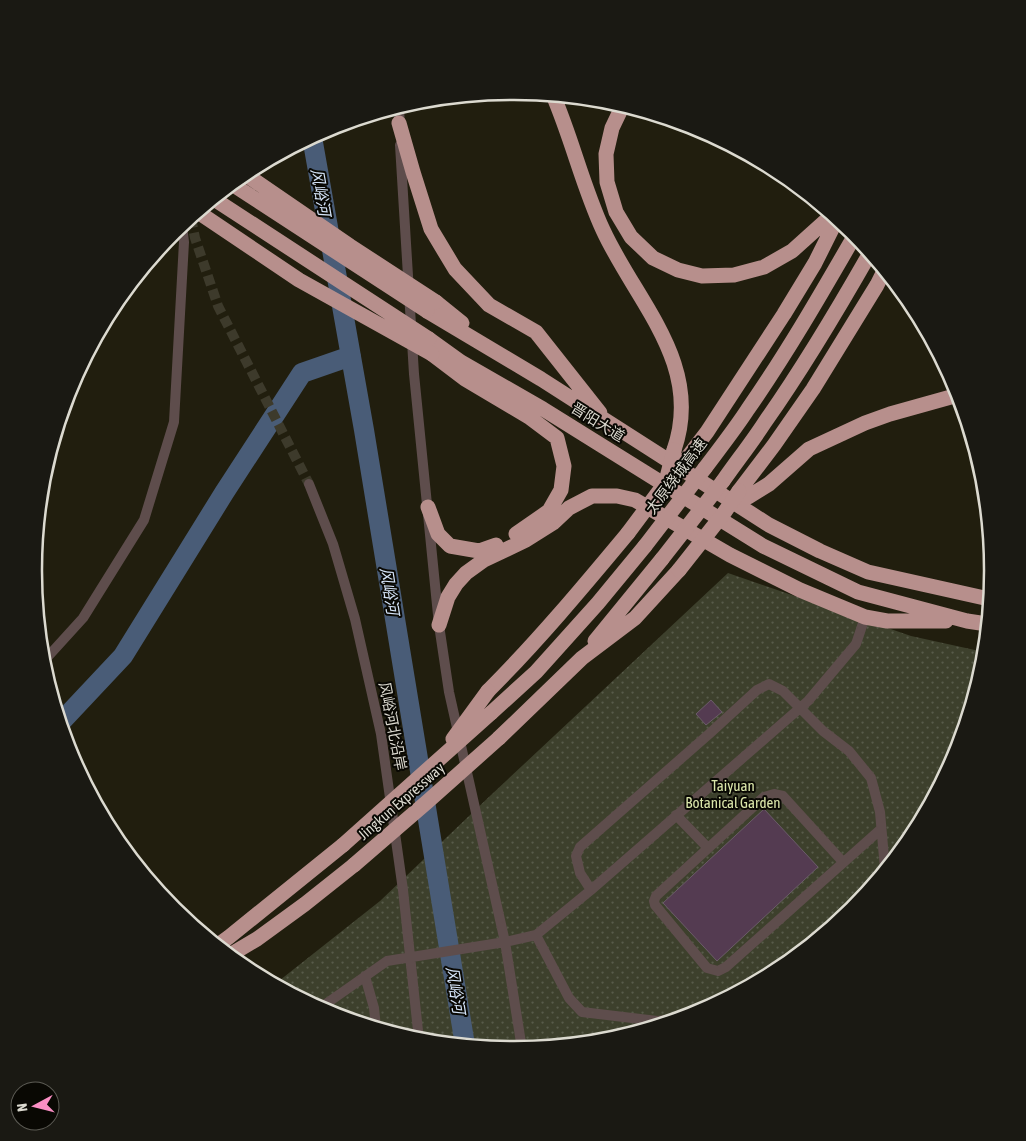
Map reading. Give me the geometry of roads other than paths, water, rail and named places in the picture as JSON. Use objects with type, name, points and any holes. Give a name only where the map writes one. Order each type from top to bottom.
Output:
[{"type":"highway","points":[[556,102],[603,230],[615,255],[659,327],[676,369],[681,415],[678,440],[666,482]]},
{"type":"highway","points":[[620,112],[612,128],[606,154],[608,182],[616,212],[631,237],[653,258],[678,270],[702,276],[734,275],[764,267],[792,251],[826,220]]},
{"type":"highway","points":[[399,122],[431,229],[455,269],[489,305],[536,332],[609,424]]},
{"type":"highway","points":[[252,179],[350,246],[432,307]]},
{"type":"highway","name":"晋阳大道","points":[[239,188],[432,307],[502,356],[769,525],[820,551],[868,572],[982,597]]},
{"type":"highway","name":"晋阳大道","points":[[220,203],[462,362],[543,409],[763,546],[858,592],[980,623]]},
{"type":"highway","points":[[204,216],[299,280],[432,354],[465,379],[529,417],[557,438],[564,466],[561,490],[549,511],[525,529],[501,543],[479,551],[450,546],[438,534],[428,507]]},
{"type":"highway","points":[[435,762],[488,691],[515,664],[566,606],[628,533],[666,482],[688,458],[784,314],[815,263],[833,226]]},
{"type":"highway","name":"太原绕城高速","points":[[435,762],[536,672],[598,603],[645,546],[748,410],[820,297],[851,243]]},
{"type":"highway","points":[[582,658],[723,481],[766,422],[800,370],[866,259]]},
{"type":"highway","points":[[582,658],[635,618],[679,570],[724,514],[744,494],[774,445],[813,388],[881,277]]},
{"type":"highway","points":[[432,354],[462,362]]},
{"type":"highway","points":[[744,494],[768,484],[808,449],[865,423],[951,398]]},
{"type":"highway","points":[[439,625],[448,597],[466,573],[484,560],[526,540],[553,523],[569,508],[592,496],[617,496],[635,500],[730,555],[800,590],[865,617],[887,621],[967,621]]},
{"type":"highway","name":"Jingkun Expressway","points":[[237,951],[305,904],[428,802],[499,738],[582,658]]},
{"type":"highway","name":"Jingkun Expressway","points":[[223,941],[343,845],[435,762]]},
{"type":"street","points":[[399,114],[414,374],[439,625],[449,692],[520,1041]]},
{"type":"street","points":[[51,654],[83,618],[144,520],[174,422],[183,235]]},
{"type":"street","name":"风峪河北沿岸","points":[[309,484],[333,544],[355,619],[381,734],[403,890],[418,1031]]},
{"type":"street","points":[[328,1003],[387,961],[501,943],[536,935],[808,701],[856,644],[865,617]]},
{"type":"street","points":[[590,890],[580,873],[576,856],[580,847],[757,690],[770,684],[784,691],[823,731],[849,751],[871,778],[880,812],[884,859]]},
{"type":"street","points":[[843,862],[783,796],[774,794],[764,797],[656,896],[654,901],[656,906],[707,968],[718,971],[726,967],[881,829]]},
{"type":"street","points":[[676,815],[708,848]]},
{"type":"street","points":[[536,935],[569,998],[582,1012],[646,1021]]},
{"type":"street","points":[[365,976],[374,1008],[375,1020]]},
{"type":"waterway","name":"风峪河","points":[[313,145],[364,430],[464,1038]]},
{"type":"waterway","points":[[66,717],[123,656],[224,493],[302,373],[351,356]]},
{"type":"tunnel","points":[[193,226],[218,306],[309,484]]},
{"type":"park label","name":"Taiyuan Botanical Garden","points":[[733,794]]}]
